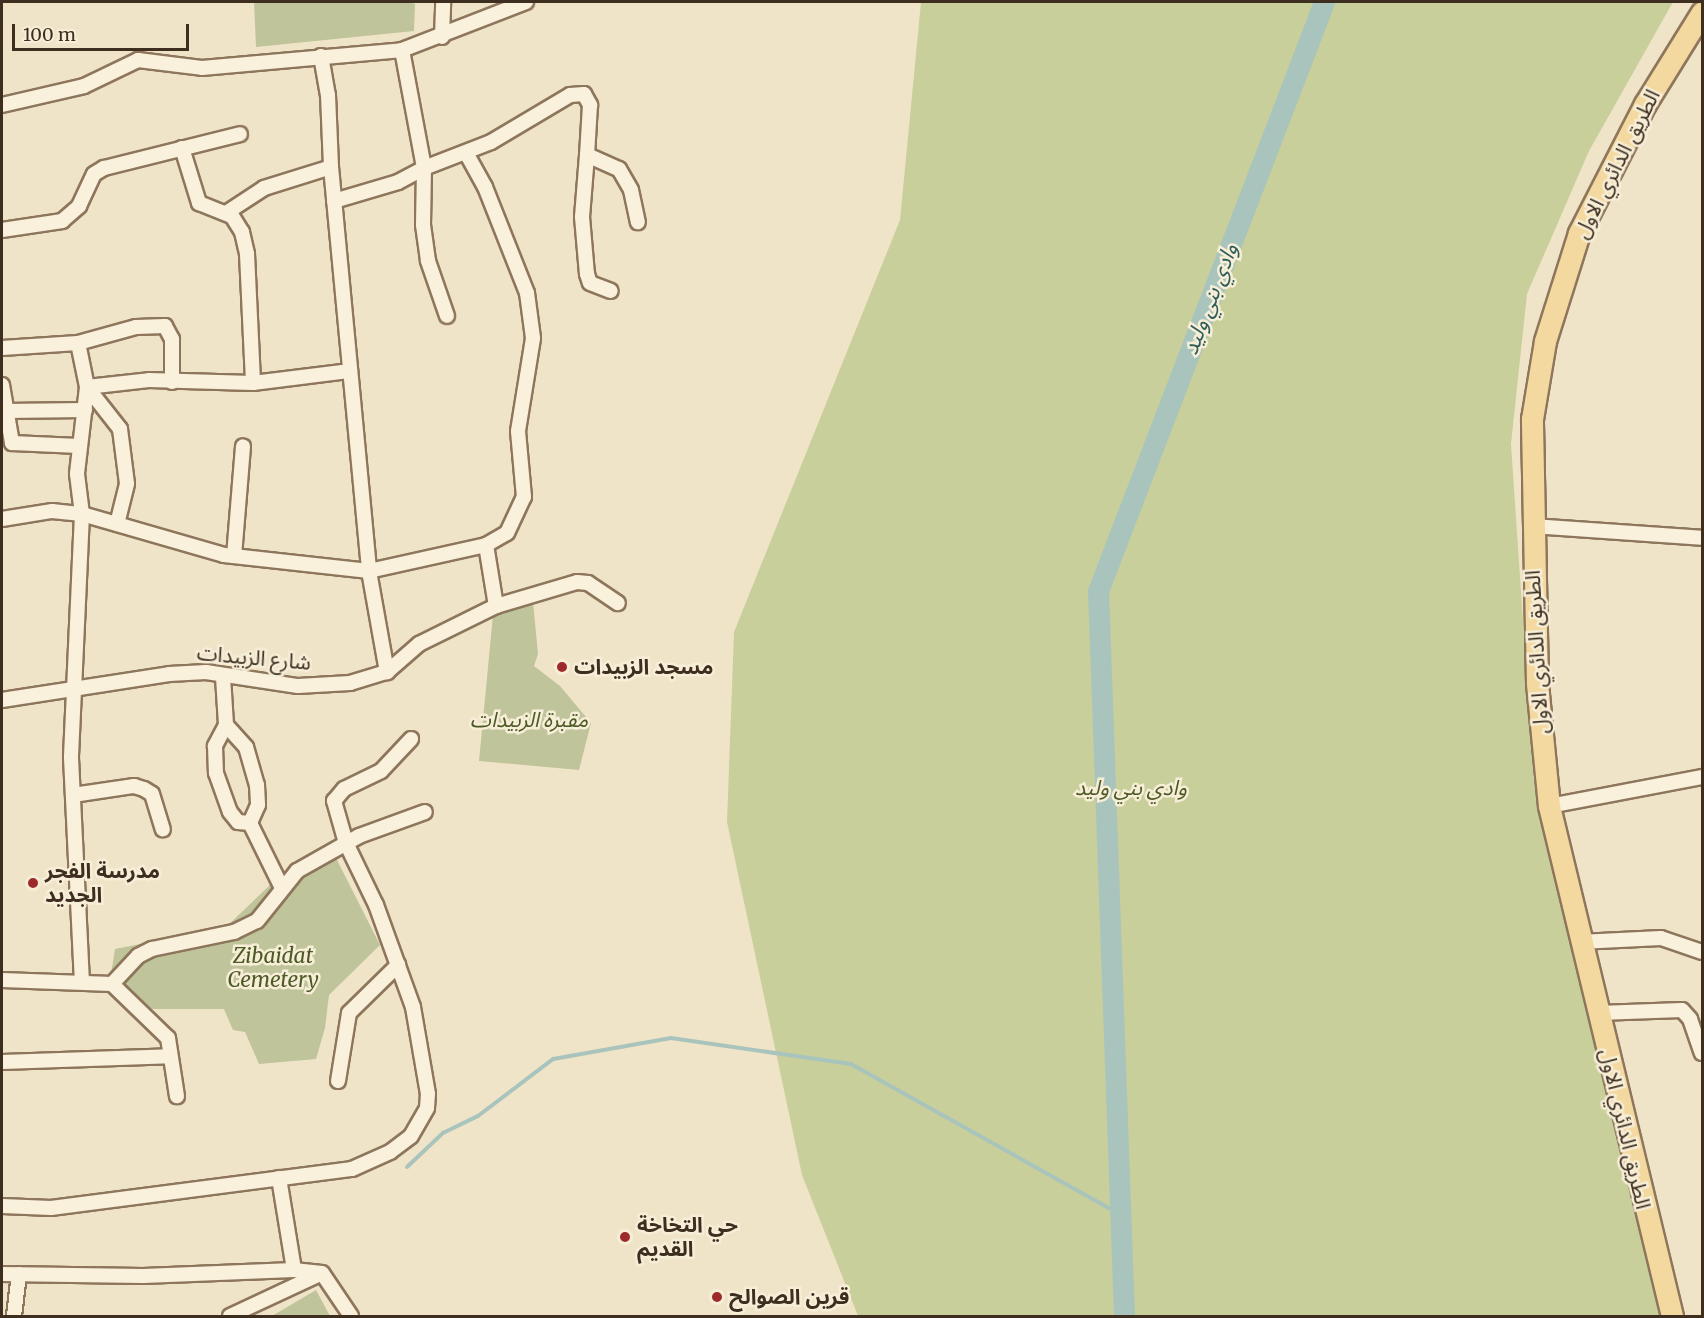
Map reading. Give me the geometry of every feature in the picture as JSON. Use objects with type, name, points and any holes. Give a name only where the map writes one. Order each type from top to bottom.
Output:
[{"type":"main road","name":"الطريق الدائري الاول","points":[[1672,1317],[1599,1013],[1579,942],[1549,806],[1537,683],[1532,526],[1532,419],[1545,341],[1579,234],[1645,104],[1702,12]]},
{"type":"street","points":[[442,37],[443,2]]},
{"type":"street","points":[[2,105],[84,86],[138,60],[202,68],[402,50],[442,37],[526,2]]},
{"type":"street","points":[[402,50],[424,168],[423,225],[428,261],[447,316]]},
{"type":"street","points":[[321,56],[328,95],[331,167],[369,571],[387,672]]},
{"type":"street","points":[[334,201],[398,182],[424,168],[466,153],[576,92],[588,98],[590,105],[582,217],[587,274],[590,283],[611,291]]},
{"type":"street","points":[[2,230],[62,220],[79,206],[94,174],[104,168],[240,134]]},
{"type":"street","points":[[182,148],[199,203],[226,213],[237,222],[247,254],[253,383]]},
{"type":"street","points":[[2,519],[52,510],[81,514],[234,556],[369,571],[486,545],[507,533],[524,497],[518,431],[533,338],[527,293],[485,187],[466,153]]},
{"type":"street","points":[[587,156],[619,169],[631,190],[638,222]]},
{"type":"street","points":[[226,213],[244,197],[264,188],[331,167]]},
{"type":"street","points":[[2,348],[78,343],[136,327],[165,326],[172,339],[172,382]]},
{"type":"street","points":[[78,343],[87,387],[79,446],[81,514],[73,687],[73,795],[82,982]]},
{"type":"street","points":[[87,387],[129,380],[253,383],[350,371]]},
{"type":"street","points":[[2,385],[9,439],[16,446],[79,446]]},
{"type":"street","points":[[87,387],[120,429],[127,484],[117,524]]},
{"type":"street","points":[[5,411],[85,410]]},
{"type":"street","points":[[234,556],[243,446]]},
{"type":"street","points":[[1532,526],[1702,538]]},
{"type":"street","points":[[486,545],[496,606]]},
{"type":"street","name":"شارع الزبيدات","points":[[2,700],[73,687],[169,674],[206,672],[223,677],[298,686],[350,684],[387,672],[419,644],[496,606],[577,582],[588,583],[618,603]]},
{"type":"street","points":[[223,677],[226,725],[214,746],[216,773],[230,812],[238,822],[250,823]]},
{"type":"street","points":[[226,725],[246,747],[257,785],[258,805],[250,823]]},
{"type":"street","points":[[2,1206],[51,1208],[352,1169],[390,1152],[421,1123],[428,1094],[413,1007],[376,905],[346,843],[335,809],[336,796],[381,771],[411,739]]},
{"type":"street","points":[[1549,806],[1702,777]]},
{"type":"street","points":[[73,795],[134,786],[144,789],[152,794],[163,829]]},
{"type":"street","points":[[112,984],[138,956],[152,949],[234,932],[257,921],[297,871],[346,843],[425,812]]},
{"type":"street","points":[[250,823],[282,888]]},
{"type":"street","points":[[1579,942],[1661,938],[1702,952]]},
{"type":"street","points":[[338,1082],[349,1013],[398,965]]},
{"type":"street","points":[[2,980],[112,984],[163,1030],[177,1096]]},
{"type":"street","points":[[1599,1013],[1682,1010],[1690,1019],[1702,1053]]},
{"type":"street","points":[[2,1062],[170,1056]]},
{"type":"street","points":[[279,1178],[294,1270]]},
{"type":"street","points":[[2,1274],[143,1276],[294,1270],[322,1273]]},
{"type":"street","points":[[230,1317],[322,1273]]},
{"type":"street","points":[[322,1273],[351,1317]]},
{"type":"street","points":[[14,1317],[19,1274]]},
{"type":"green space","points":[[254,2],[409,2],[415,4],[414,31],[256,47]]},
{"type":"green space","name":"وادي بني وليد","points":[[921,2],[1673,2],[1589,151],[1527,294],[1511,444],[1534,783],[1670,1316],[858,1316],[802,1175],[727,822],[734,632],[900,220]]},
{"type":"green space","name":"مقبرة الزبيدات","points":[[533,602],[538,654],[534,666],[560,686],[591,723],[579,770],[479,761],[493,615]]},
{"type":"green space","name":"Zibaidat Cemetery","points":[[335,856],[380,945],[329,995],[325,1028],[316,1059],[259,1064],[245,1032],[233,1030],[224,1009],[146,1009],[110,980],[115,949],[226,927],[291,865]]},
{"type":"green space","points":[[316,1290],[330,1316],[272,1316]]},
{"type":"waterway","name":"وادي بني وليد","points":[[1124,1316],[1098,591],[1324,2]]},
{"type":"waterway","points":[[407,1167],[443,1133],[478,1116],[553,1059],[671,1038],[851,1064],[1121,1215]]},
{"type":"place","name":"مسجد الزبيدات","points":[[562,667]]},
{"type":"place","name":"مدرسة الفجر الجديد","points":[[33,883]]},
{"type":"place","name":"حي التخاخة القديم","points":[[625,1237]]},
{"type":"place","name":"قرين الصوالح","points":[[717,1297]]}]
